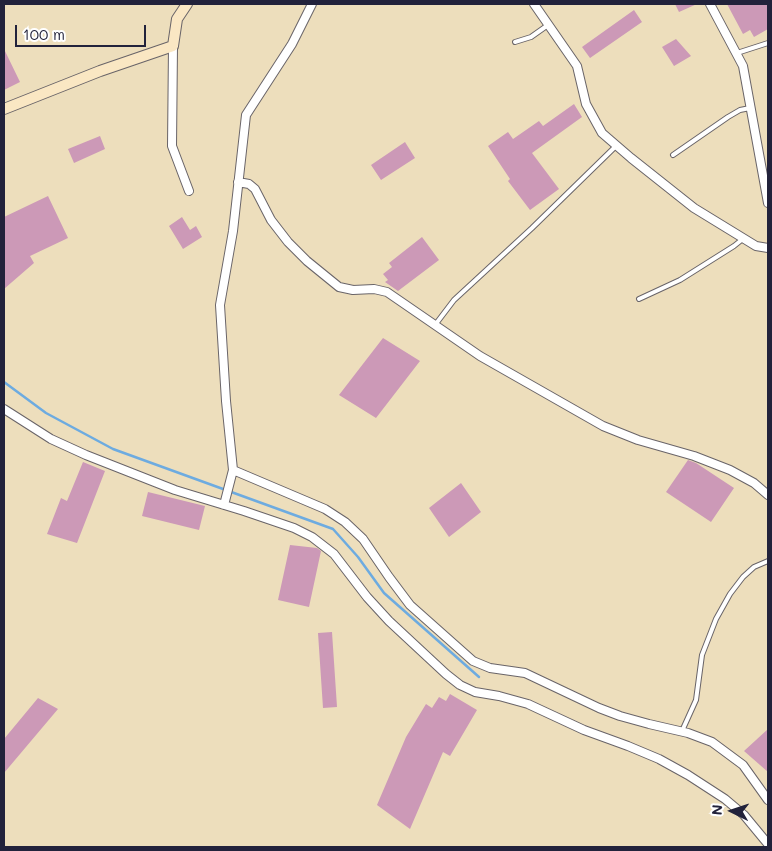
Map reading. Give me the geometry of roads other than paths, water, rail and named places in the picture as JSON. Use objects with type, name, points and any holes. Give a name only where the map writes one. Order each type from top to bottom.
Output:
[{"type":"street","points":[[187,4],[177,19],[172,46],[172,146],[189,191]]},
{"type":"street","points":[[225,501],[233,470],[226,401],[220,305],[233,231],[246,115],[292,44],[312,4]]},
{"type":"street","points":[[534,4],[576,66],[586,104],[602,133],[694,208],[756,246],[768,248]]},
{"type":"street","points":[[710,4],[743,66],[768,203]]},
{"type":"street","points":[[4,109],[100,71],[172,46]]},
{"type":"street","points":[[238,182],[249,184],[255,189],[271,220],[288,242],[306,261],[339,287],[353,290],[374,289],[387,292],[480,356],[603,426],[638,440],[694,456],[730,470],[754,483],[768,496]]},
{"type":"street","points":[[4,409],[34,429],[86,455],[175,490],[225,501],[294,528],[320,542],[341,562],[388,621],[460,685],[475,692],[528,704],[584,730],[659,759],[688,775],[734,807],[752,824],[768,844]]},
{"type":"street","points":[[233,470],[325,509],[345,522],[363,539],[388,577],[410,605],[473,661],[490,668],[525,673],[620,716],[700,737],[723,749],[743,765],[768,800]]},
{"type":"lane","points":[[515,42],[531,37],[549,25]]},
{"type":"lane","points":[[736,53],[768,43]]},
{"type":"lane","points":[[673,155],[728,117],[740,110],[750,108]]},
{"type":"lane","points":[[435,325],[454,300],[617,146]]},
{"type":"lane","points":[[639,299],[680,280],[744,238]]},
{"type":"lane","points":[[682,731],[696,700],[702,655],[716,619],[730,594],[743,577],[754,567],[768,561]]},
{"type":"waterway","points":[[4,382],[46,413],[113,449],[333,529],[358,557],[384,593],[479,677]]}]
